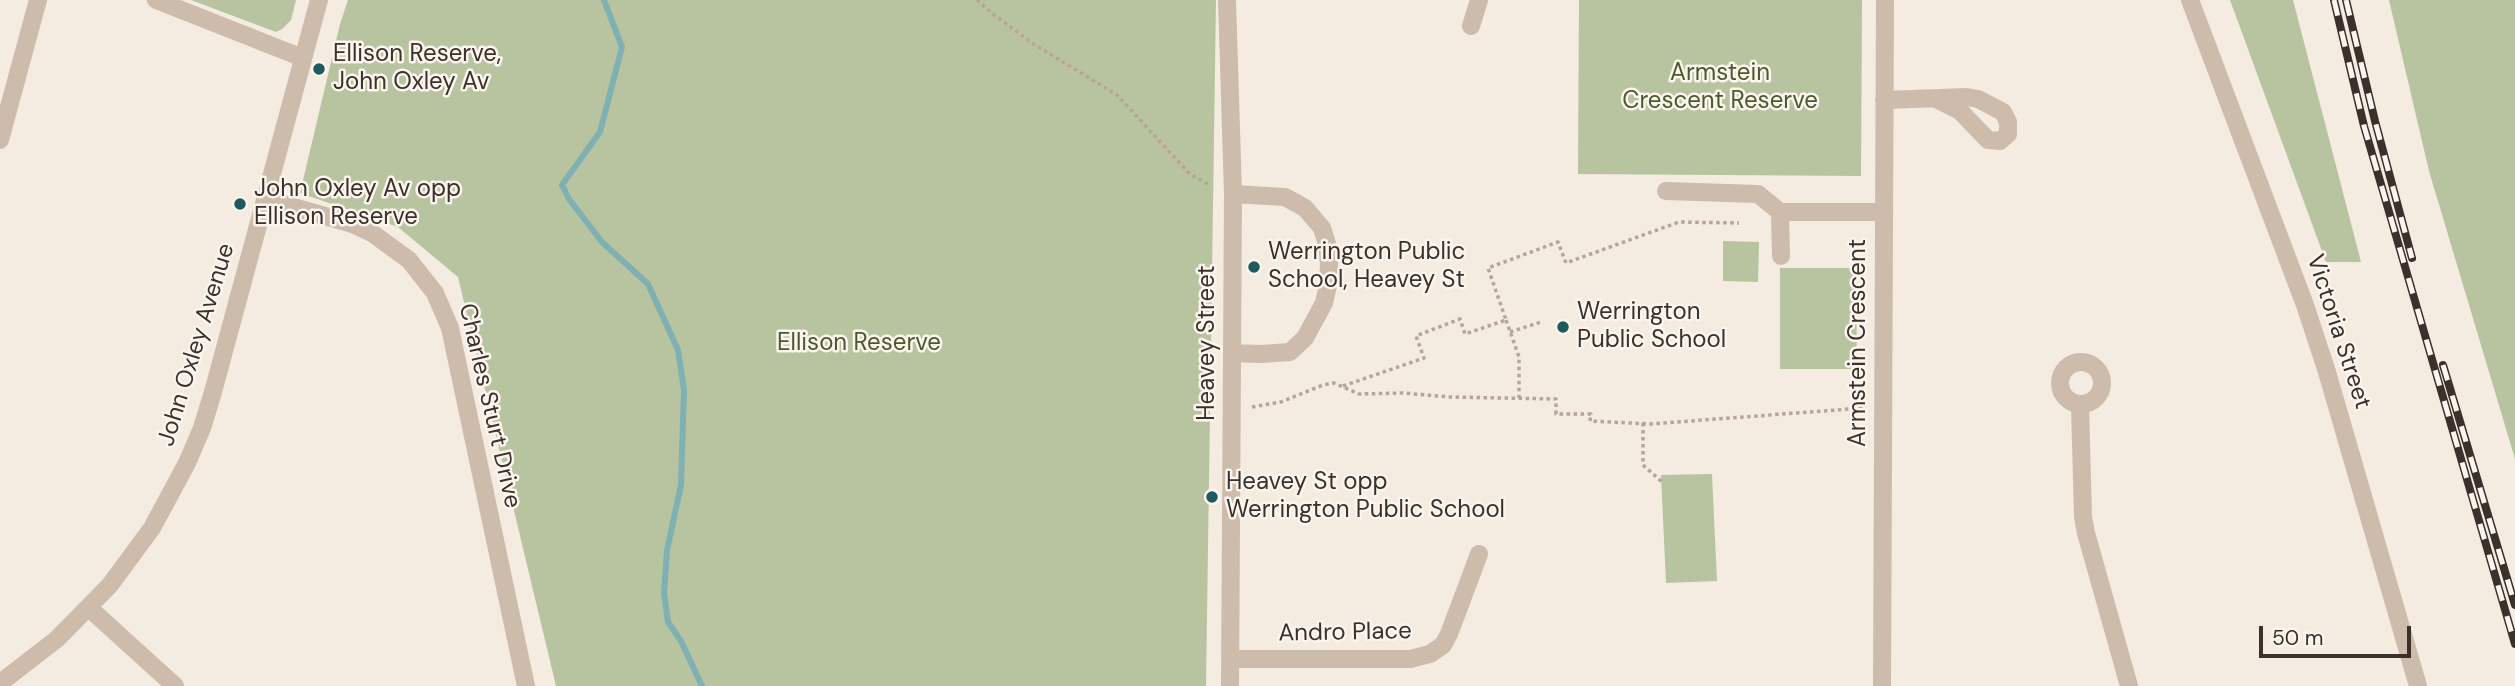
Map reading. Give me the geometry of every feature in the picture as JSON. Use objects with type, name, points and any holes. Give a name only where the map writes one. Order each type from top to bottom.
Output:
[{"type":"street","points":[[0,140],[38,0]]},
{"type":"street","points":[[156,0],[303,58]]},
{"type":"street","name":"John Oxley Avenue","points":[[0,683],[57,639],[89,608],[145,538],[171,496],[187,463],[214,392],[319,0]]},
{"type":"street","name":"Heavey Street","points":[[1227,0],[1233,194],[1230,686]]},
{"type":"street","points":[[1471,26],[1479,0]]},
{"type":"street","name":"Armstein Crescent","points":[[1882,686],[1885,0]]},
{"type":"street","name":"Victoria Street","points":[[2190,0],[2319,345],[2418,686]]},
{"type":"street","points":[[1884,100],[1936,99]]},
{"type":"street","points":[[1666,191],[1758,194],[1780,212],[1884,212]]},
{"type":"street","points":[[1232,353],[1290,352],[1305,338],[1324,303],[1329,264],[1322,228],[1305,208],[1285,198],[1233,194]]},
{"type":"street","name":"Charles Sturt Drive","points":[[265,199],[353,224],[372,233],[409,260],[435,293],[450,328],[526,686]]},
{"type":"street","points":[[1780,212],[1781,256]]},
{"type":"street","points":[[2080,405],[2083,517],[2130,686]]},
{"type":"street","name":"Andro Place","points":[[1230,659],[1410,659],[1430,654],[1443,645],[1449,634],[1479,554]]},
{"type":"street","points":[[89,608],[174,686]]},
{"type":"path","points":[[977,0],[1032,43],[1117,96],[1190,174],[1208,184]]},
{"type":"path","points":[[1519,398],[1519,357],[1488,268],[1558,242],[1566,263],[1679,222],[1739,223]]},
{"type":"path","points":[[1341,386],[1423,358],[1416,335],[1460,319],[1465,334],[1506,320]]},
{"type":"path","points":[[1510,332],[1541,322]]},
{"type":"path","points":[[1252,407],[1281,402],[1334,383],[1359,394],[1403,393],[1450,397],[1556,399],[1556,414],[1591,414],[1590,421],[1643,423],[1863,408]]},
{"type":"path","points":[[1643,423],[1643,465],[1662,482]]},
{"type":"green space","points":[[191,0],[296,0],[291,20],[276,32]]},
{"type":"green space","name":"Ellison Reserve","points":[[348,0],[1216,0],[1206,686],[556,686],[458,277],[398,227],[300,193]]},
{"type":"green space","name":"Armstein Crescent Reserve","points":[[1579,0],[1862,0],[1861,176],[1578,174]]},
{"type":"green space","points":[[2230,0],[2293,0],[2361,262],[2326,262]]},
{"type":"green space","points":[[2389,0],[2515,0],[2515,459],[2429,171]]},
{"type":"green space","points":[[1723,241],[1759,242],[1758,282],[1723,281]]},
{"type":"green space","points":[[1780,268],[1856,268],[1857,369],[1780,369]]},
{"type":"green space","points":[[1712,474],[1717,581],[1666,583],[1661,475]]},
{"type":"waterway","points":[[604,0],[622,47],[600,132],[562,185],[569,199],[602,242],[648,284],[678,350],[684,390],[681,485],[667,550],[664,593],[668,622],[681,641],[702,686]]},
{"type":"railway","points":[[2334,0],[2364,126],[2515,644]]},
{"type":"railway","points":[[2346,0],[2412,258]]},
{"type":"railway","points":[[2443,365],[2515,605]]},
{"type":"place","name":"Ellison Reserve, John Oxley Av","points":[[319,69]]},
{"type":"place","name":"John Oxley Av opp Ellison Reserve","points":[[240,204]]},
{"type":"place","name":"Werrington Public School, Heavey St","points":[[1254,267]]},
{"type":"place","name":"Werrington Public School","points":[[1563,327]]},
{"type":"place","name":"Heavey St opp Werrington Public School","points":[[1212,497]]}]
